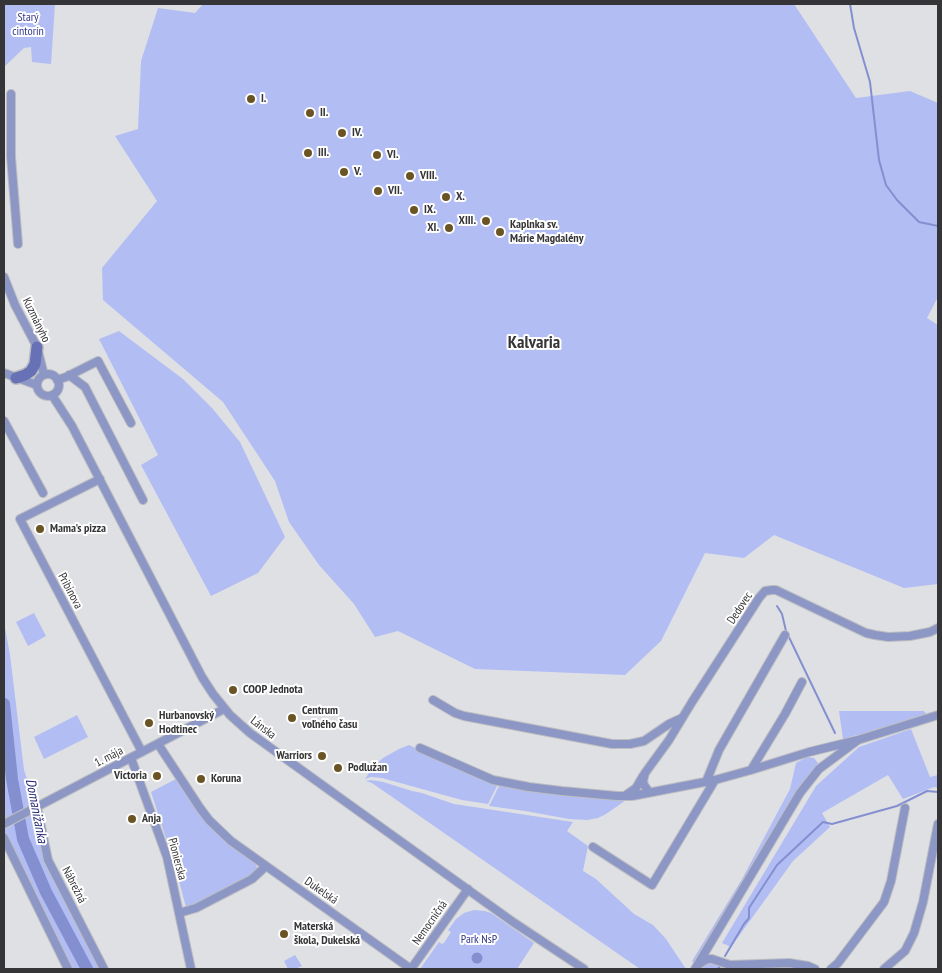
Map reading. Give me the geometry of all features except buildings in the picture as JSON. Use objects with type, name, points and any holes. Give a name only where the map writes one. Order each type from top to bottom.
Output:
[{"type":"street","points":[[11,94],[11,157],[18,244]]},
{"type":"street","name":"Kuzmányho","points":[[4,277],[15,304],[37,347],[44,375]]},
{"type":"street","points":[[16,378],[31,371],[35,364],[37,347]]},
{"type":"street","points":[[58,380],[98,361],[131,423]]},
{"type":"street","points":[[4,373],[37,386]]},
{"type":"street","points":[[44,375],[53,376],[58,380],[58,389],[52,395],[47,396],[38,391],[39,379],[44,375]]},
{"type":"street","points":[[69,375],[85,387],[143,500]]},
{"type":"street","name":"Lánska","points":[[52,395],[72,426],[200,672],[224,709],[265,744],[513,922],[584,969]]},
{"type":"street","points":[[4,421],[43,492]]},
{"type":"street","name":"Pribinova","points":[[100,479],[20,519],[142,752]]},
{"type":"street","name":"Dedovec","points":[[617,796],[634,791],[639,785],[645,773],[669,740],[765,591],[776,590],[871,634],[888,637],[910,636],[921,635],[938,628]]},
{"type":"street","points":[[706,782],[719,750],[785,635]]},
{"type":"street","points":[[751,770],[802,682]]},
{"type":"street","points":[[433,700],[464,716],[612,744],[630,744],[644,741],[669,724],[682,718]]},
{"type":"street","name":"1. mája","points":[[4,824],[224,709]]},
{"type":"street","points":[[420,748],[484,777],[500,782],[562,792],[632,796],[715,780],[809,752],[858,740],[938,715]]},
{"type":"street","points":[[696,968],[800,793],[820,769],[858,740]]},
{"type":"street","name":"Dukelská","points":[[158,744],[209,820],[232,841],[411,969]]},
{"type":"street","points":[[809,752],[823,754],[824,761],[820,769]]},
{"type":"street","name":"Pionierska","points":[[131,758],[167,857],[182,912],[191,969]]},
{"type":"street","points":[[645,773],[643,781],[649,792]]},
{"type":"street","points":[[594,847],[652,885],[715,780]]},
{"type":"street","name":"Nábrežná","points":[[37,807],[48,860],[104,969]]},
{"type":"street","points":[[830,969],[837,966],[884,902],[891,881],[905,808]]},
{"type":"street","points":[[884,969],[905,951],[914,933],[923,902],[938,824]]},
{"type":"street","points":[[4,838],[68,969]]},
{"type":"street","points":[[182,912],[196,908],[252,879],[266,866]]},
{"type":"street","name":"Nemocničná","points":[[411,969],[468,889]]},
{"type":"street","points":[[696,968],[702,962],[712,959],[730,965],[777,967],[790,963],[815,969]]},
{"type":"green space","name":"Starý cintorín","points":[[4,4],[55,4],[51,64],[32,62],[31,47],[24,48],[4,67]]},
{"type":"green space","points":[[203,4],[794,4],[856,98],[910,91],[938,103],[938,297],[927,318],[938,325],[938,584],[904,588],[774,535],[744,558],[705,553],[661,641],[625,675],[475,669],[398,631],[375,637],[354,604],[319,565],[289,522],[275,481],[223,402],[103,300],[102,268],[157,201],[115,136],[138,129],[141,61],[158,8],[195,13]]},
{"type":"green space","points":[[119,331],[183,379],[212,408],[240,442],[285,537],[258,573],[211,596],[141,465],[158,455],[99,339]]},
{"type":"green space","points":[[34,613],[46,636],[28,646],[16,622]]},
{"type":"green space","points":[[4,622],[10,655],[24,770],[35,803],[4,819]]},
{"type":"green space","points":[[839,711],[924,711],[927,715],[874,730],[874,732],[843,739]]},
{"type":"green space","points":[[77,715],[88,737],[44,759],[34,737]]},
{"type":"green space","points":[[911,729],[930,777],[938,775],[938,788],[934,787],[903,799],[888,775],[822,813],[830,827],[793,861],[731,947],[722,943],[816,786],[859,747]]},
{"type":"green space","points":[[409,745],[491,783],[498,784],[488,804],[462,800],[382,778],[371,777],[365,779],[373,767],[383,758]]},
{"type":"green space","points":[[807,757],[814,758],[818,763],[697,966],[692,961],[742,879],[790,789],[796,763]]},
{"type":"green space","points":[[176,779],[196,807],[256,863],[257,868],[257,871],[249,877],[197,904],[186,907],[151,792]]},
{"type":"green space","points":[[371,780],[422,793],[454,804],[573,822],[567,831],[588,846],[583,871],[596,879],[634,914],[653,925],[666,939],[686,969],[640,969],[372,783],[366,781]]},
{"type":"green space","points":[[501,782],[632,796],[598,818],[587,820],[569,819],[489,806]]},
{"type":"green space","points":[[38,811],[48,860],[104,969],[68,969],[4,838],[4,830]]},
{"type":"green space","name":"Park NsP","points":[[474,910],[491,913],[534,943],[517,969],[420,969],[439,942],[444,943],[451,932],[448,930],[456,919],[464,913]]},
{"type":"green space","points":[[295,955],[302,966],[288,969],[284,961]]},
{"type":"green space","points":[[709,963],[722,965],[721,969],[700,969],[703,965]]},
{"type":"shaded area","points":[[477,952],[483,958],[477,964],[471,958]]},
{"type":"waterway","points":[[850,4],[854,28],[870,82],[879,160],[886,185],[897,200],[919,222],[938,226]]},
{"type":"waterway","points":[[777,606],[782,614],[786,631],[835,733]]},
{"type":"waterway","name":"Domanižanka","points":[[4,704],[12,779],[23,839],[46,892],[87,969]]},
{"type":"waterway","points":[[725,956],[749,918],[749,908],[777,865],[823,822],[832,824],[897,806],[927,791],[938,792]]},
{"type":"place","name":"I.","points":[[251,99]]},
{"type":"place","name":"II.","points":[[310,113]]},
{"type":"place","name":"IV.","points":[[342,133]]},
{"type":"place","name":"III.","points":[[308,153]]},
{"type":"place","name":"VI.","points":[[377,155]]},
{"type":"place","name":"V.","points":[[344,172]]},
{"type":"place","name":"VIII.","points":[[410,176]]},
{"type":"place","name":"VII.","points":[[378,191]]},
{"type":"place","name":"X.","points":[[446,197]]},
{"type":"place","name":"IX.","points":[[414,210]]},
{"type":"place","name":"XIII.","points":[[486,221]]},
{"type":"place","name":"XI.","points":[[449,228]]},
{"type":"place","name":"Kaplnka sv. Márie Magdalény","points":[[500,232]]},
{"type":"place","name":"Mama's pizza","points":[[40,529]]},
{"type":"place","name":"COOP Jednota","points":[[233,690]]},
{"type":"place","name":"Centrum voľného času","points":[[292,718]]},
{"type":"place","name":"Hurbanovský Hodtinec","points":[[149,723]]},
{"type":"place","name":"Warriors","points":[[322,756]]},
{"type":"place","name":"Podlužan","points":[[338,768]]},
{"type":"place","name":"Victoria","points":[[157,776]]},
{"type":"place","name":"Koruna","points":[[201,779]]},
{"type":"place","name":"Anja","points":[[132,819]]},
{"type":"place","name":"Materská škola, Dukelská","points":[[284,934]]},
{"type":"district","name":"Kalvaria","points":[[534,343]]}]
